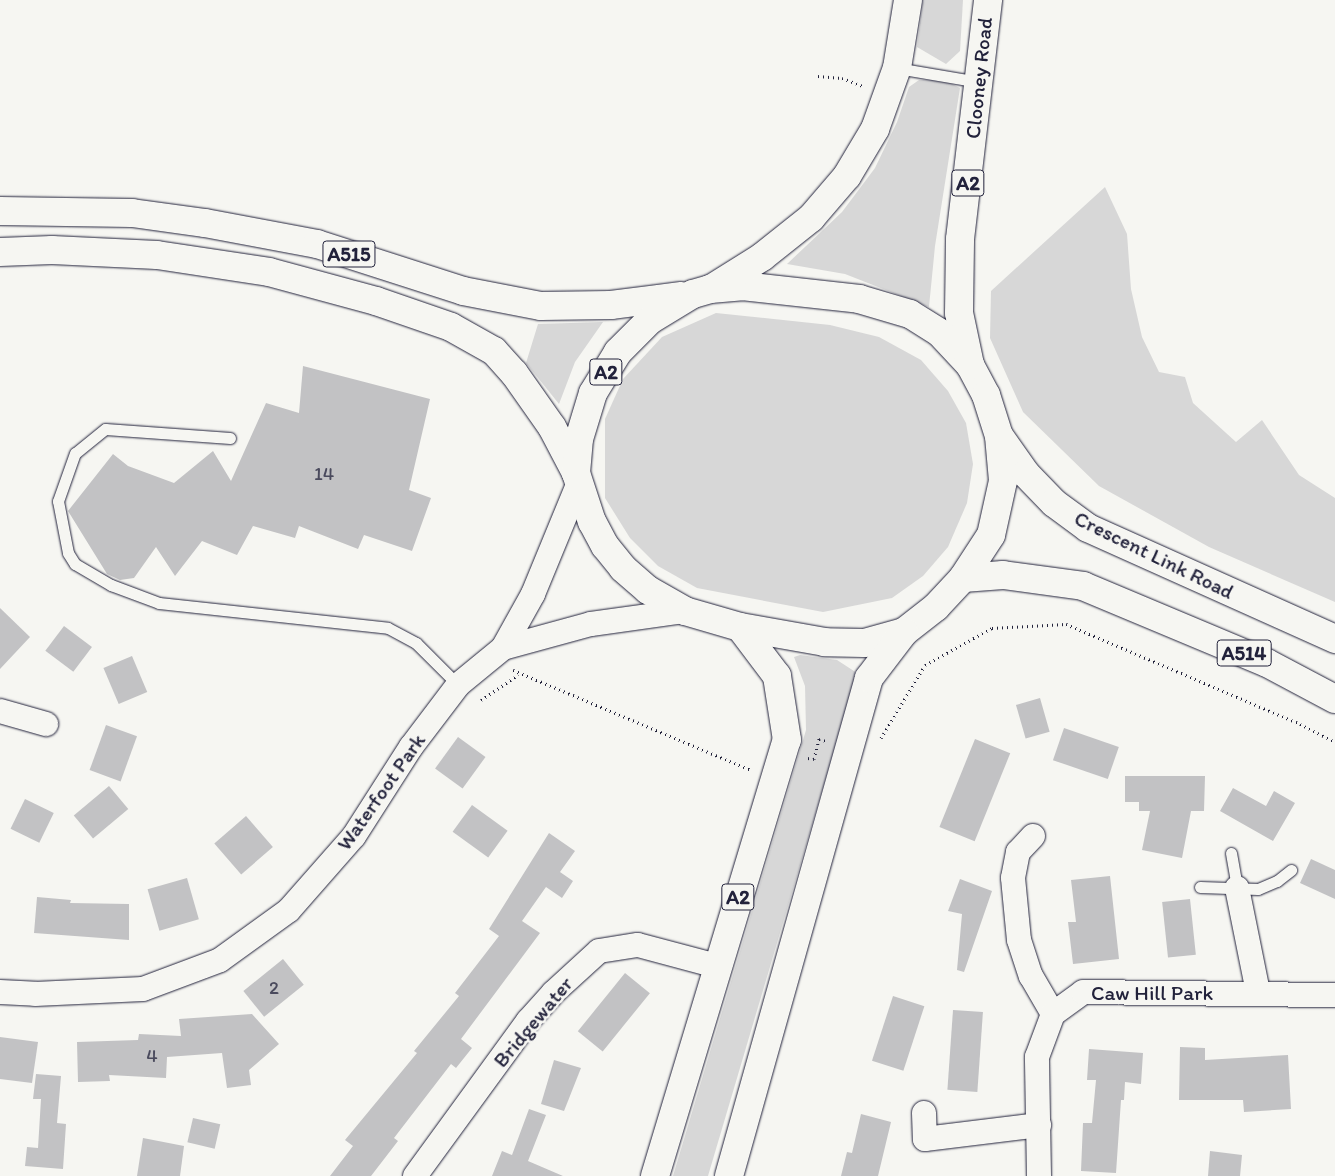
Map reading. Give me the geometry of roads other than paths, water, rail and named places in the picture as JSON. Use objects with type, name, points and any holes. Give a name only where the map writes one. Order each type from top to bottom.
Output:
[{"type":"highway","name":"A2","points":[[904,632],[864,643],[825,642],[740,627],[685,611],[648,590],[617,561],[592,522],[577,479],[579,439],[593,393],[618,352],[650,320],[762,257],[811,218],[847,176],[875,129],[897,68],[908,0]]},
{"type":"highway","name":"Clooney Road","points":[[970,365],[959,313],[960,239],[988,0]]},
{"type":"highway","name":"A515","points":[[0,212],[132,214],[214,225],[317,244],[464,291],[542,306],[611,305],[702,291]]},
{"type":"highway","name":"A515","points":[[0,252],[52,250],[158,255],[269,272],[376,301],[451,327],[494,351],[514,373],[552,427],[577,479]]},
{"type":"highway","name":"A2","points":[[702,291],[779,288],[859,299],[910,314],[940,333],[970,365]]},
{"type":"highway","name":"A514","points":[[970,365],[992,410],[999,436]]},
{"type":"highway","name":"A2","points":[[729,1176],[869,678],[904,632],[936,607],[963,578],[991,535],[1003,480],[999,436]]},
{"type":"highway","name":"Crescent Link Road","points":[[999,436],[1026,474],[1054,503],[1083,525],[1335,639]]},
{"type":"highway","name":"A514","points":[[963,578],[1002,575],[1083,586],[1267,663],[1335,699]]},
{"type":"highway","name":"A2","points":[[655,1176],[717,966],[788,740],[776,676],[740,627]]},
{"type":"street","name":"Waterfoot Park","points":[[0,992],[36,994],[143,989],[220,960],[289,910],[354,836],[411,747],[458,685],[499,651],[533,594],[577,479]]},
{"type":"street","name":"Waterfoot Park","points":[[499,651],[591,624],[685,611]]},
{"type":"street","points":[[0,711],[46,724]]},
{"type":"street","points":[[1033,836],[1018,852],[1013,878],[1019,940],[1032,976],[1053,1014],[1037,1057],[1039,1176]]},
{"type":"street","points":[[1237,888],[1258,992]]},
{"type":"street","name":"Bridgewater","points":[[418,1175],[528,1021],[553,993],[599,950],[638,944],[717,966]]},
{"type":"street","name":"Caw Hill Park","points":[[1053,1014],[1082,992],[1258,992],[1335,995]]},
{"type":"street","points":[[924,1113],[925,1139],[1039,1125]]},
{"type":"lane","points":[[897,68],[979,82]]},
{"type":"lane","points":[[230,438],[105,429],[75,453],[58,501],[68,553],[75,564],[111,585],[159,603],[388,628],[416,643],[458,685]]},
{"type":"lane","points":[[1231,853],[1237,888]]},
{"type":"lane","points":[[1200,887],[1258,889],[1277,881],[1291,870]]}]
